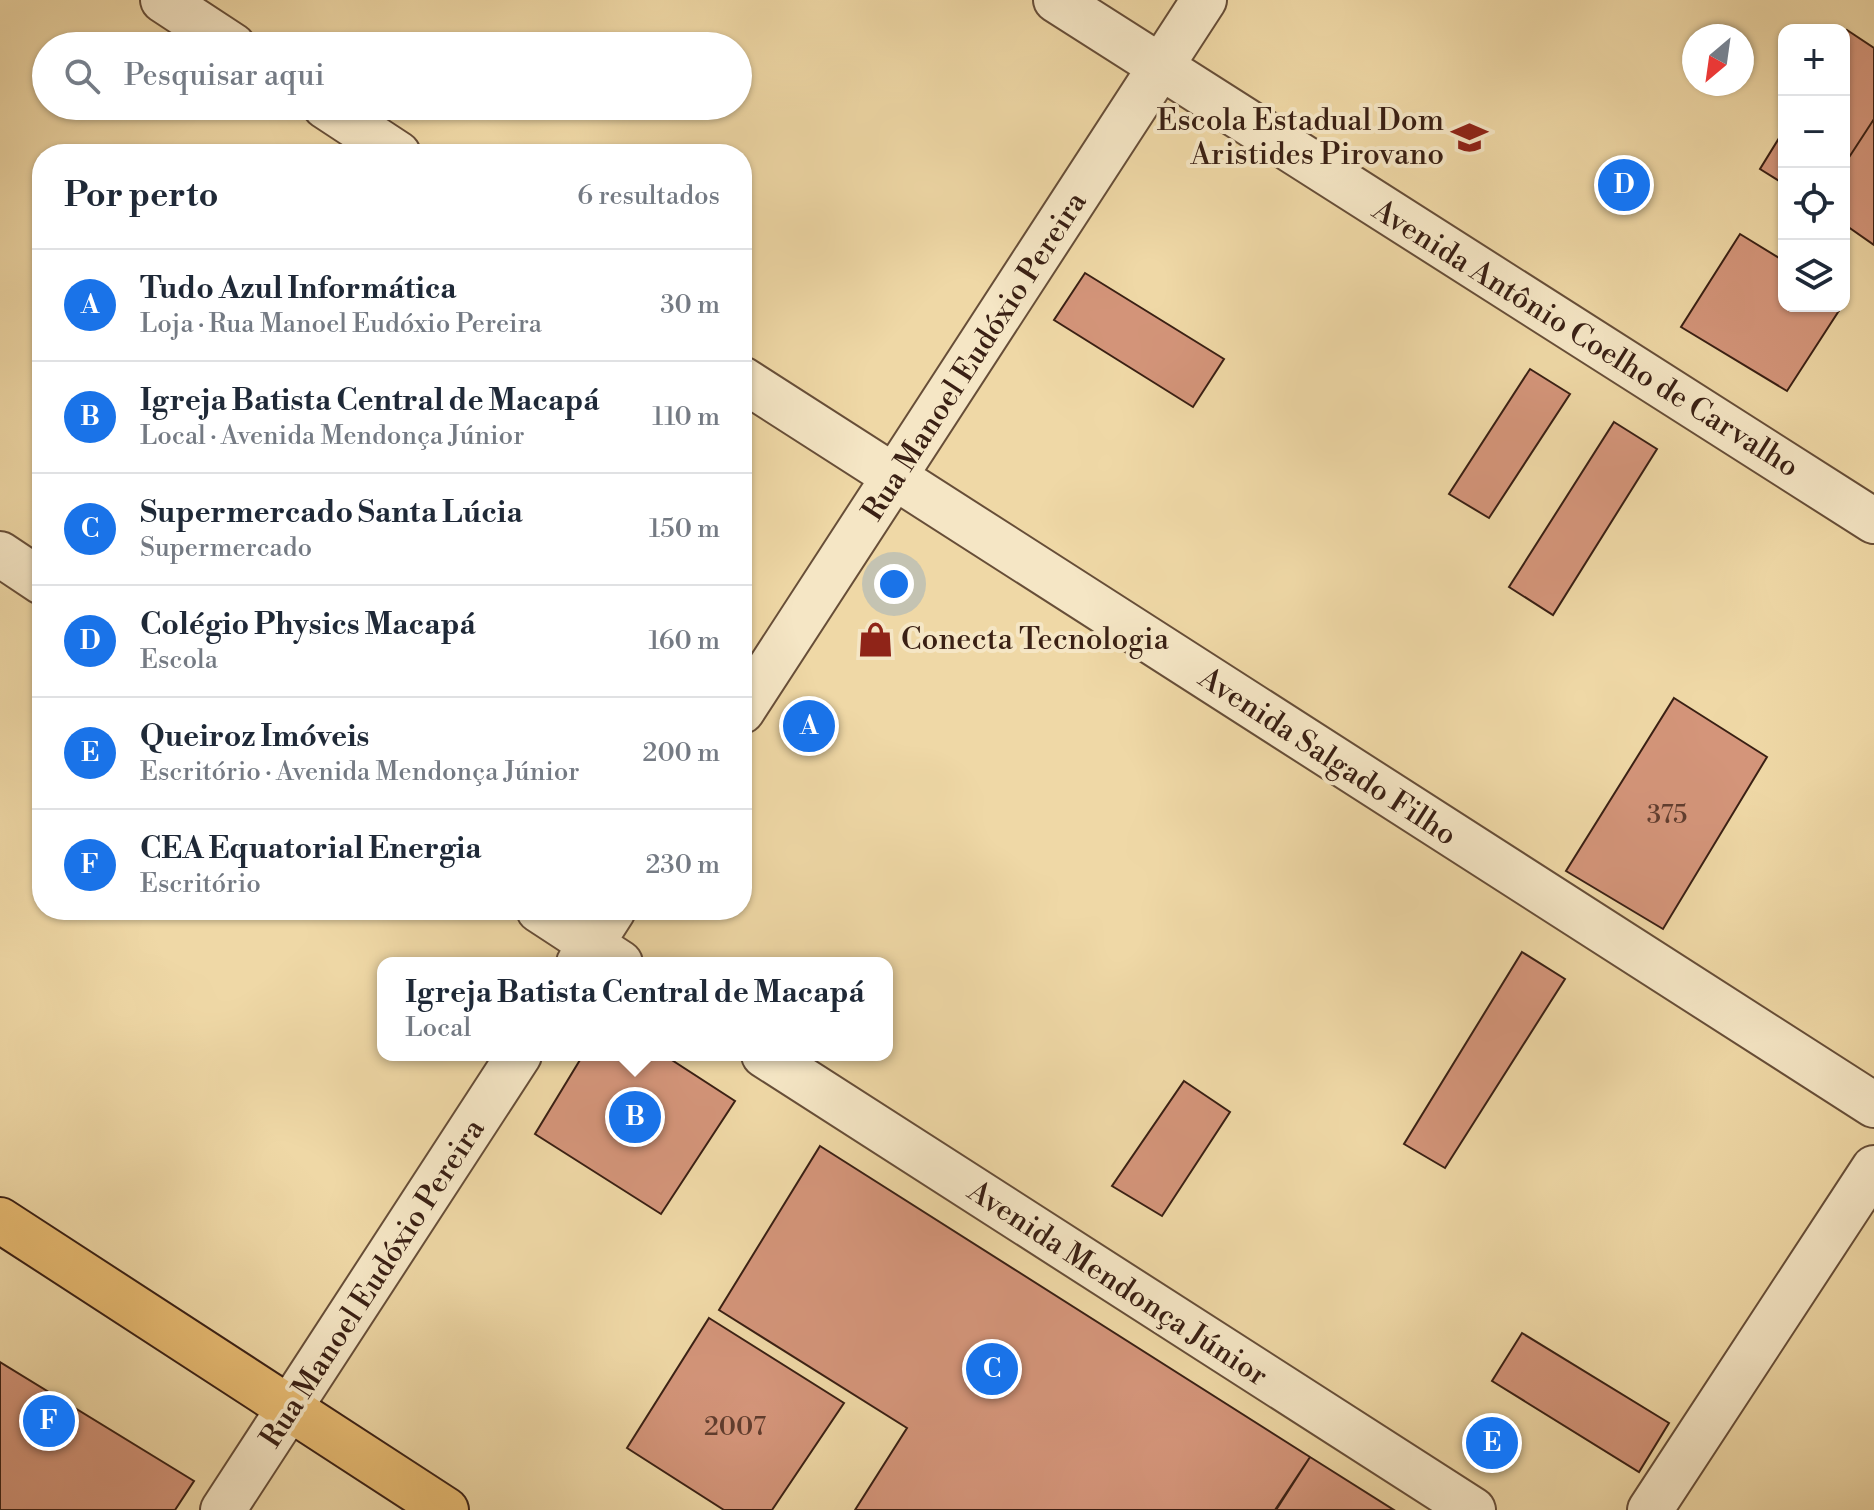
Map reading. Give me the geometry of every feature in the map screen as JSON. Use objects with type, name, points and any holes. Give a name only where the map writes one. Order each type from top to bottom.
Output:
[{"type":"main road","points":[[0,1220],[446,1510]]},
{"type":"street","points":[[163,0],[212,32]]},
{"type":"street","name":"Avenida Antônio Coelho de Carvalho","points":[[1056,0],[1874,521]]},
{"type":"street","name":"Rua Manoel Eudóxio Pereira","points":[[752,693],[1204,0]]},
{"type":"street","points":[[346,120],[383,144]]},
{"type":"street","name":"Avenida Salgado Filho","points":[[752,386],[1874,1105]]},
{"type":"street","points":[[0,554],[32,575]]},
{"type":"street","points":[[557,920],[601,945]]},
{"type":"street","name":"Rua Manoel Eudóxio Pereira","points":[[223,1510],[515,1061]]},
{"type":"street","name":"Avenida Mendonça Júnior","points":[[773,1061],[1473,1510]]},
{"type":"street","points":[[1650,1510],[1874,1168]]},
{"type":"building","points":[[1850,32],[1874,48],[1874,119],[1850,156]]},
{"type":"building","points":[[1874,119],[1874,245],[1850,228],[1850,156]]},
{"type":"building","points":[[1778,140],[1778,180],[1760,169]]},
{"type":"building","points":[[1740,234],[1778,257],[1778,312],[1838,312],[1787,391],[1681,327]]},
{"type":"building","points":[[1085,273],[1224,359],[1193,407],[1054,320]]},
{"type":"building","points":[[1530,369],[1570,394],[1489,518],[1449,494]]},
{"type":"building","points":[[1614,422],[1657,449],[1553,615],[1509,587]]},
{"type":"building","points":[[1674,698],[1767,757],[1663,929],[1566,871]]},
{"type":"building","points":[[1522,952],[1565,979],[1445,1168],[1404,1144]]},
{"type":"building","points":[[579,1061],[673,1061],[735,1101],[661,1214],[535,1134]]},
{"type":"building","points":[[1184,1081],[1230,1112],[1162,1216],[1112,1186]]},
{"type":"building","points":[[820,1146],[1310,1457],[1276,1510],[855,1510],[907,1428],[719,1310]]},
{"type":"building","points":[[709,1318],[844,1403],[772,1510],[724,1510],[627,1448]]},
{"type":"building","points":[[1522,1333],[1669,1423],[1639,1472],[1492,1381]]},
{"type":"building","points":[[0,1362],[194,1481],[175,1510],[0,1510]]},
{"type":"building","points":[[1310,1457],[1394,1510],[1275,1510]]},
{"type":"place","name":"Escola Estadual Dom Aristides Pirovano","points":[[1470,137]]},
{"type":"place","name":"Colégio Physics Macapá","points":[[1624,185]]},
{"type":"place","name":"Conecta Tecnologia","points":[[875,639]]},
{"type":"place","name":"Tudo Azul Informática","points":[[809,726]]},
{"type":"place","name":"Igreja Batista Central de Macapá","points":[[635,1117]]},
{"type":"place","name":"Supermercado Santa Lúcia","points":[[992,1369]]},
{"type":"place","name":"CEA Equatorial Energia","points":[[49,1421]]},
{"type":"place","name":"Queiroz Imóveis","points":[[1492,1443]]}]
